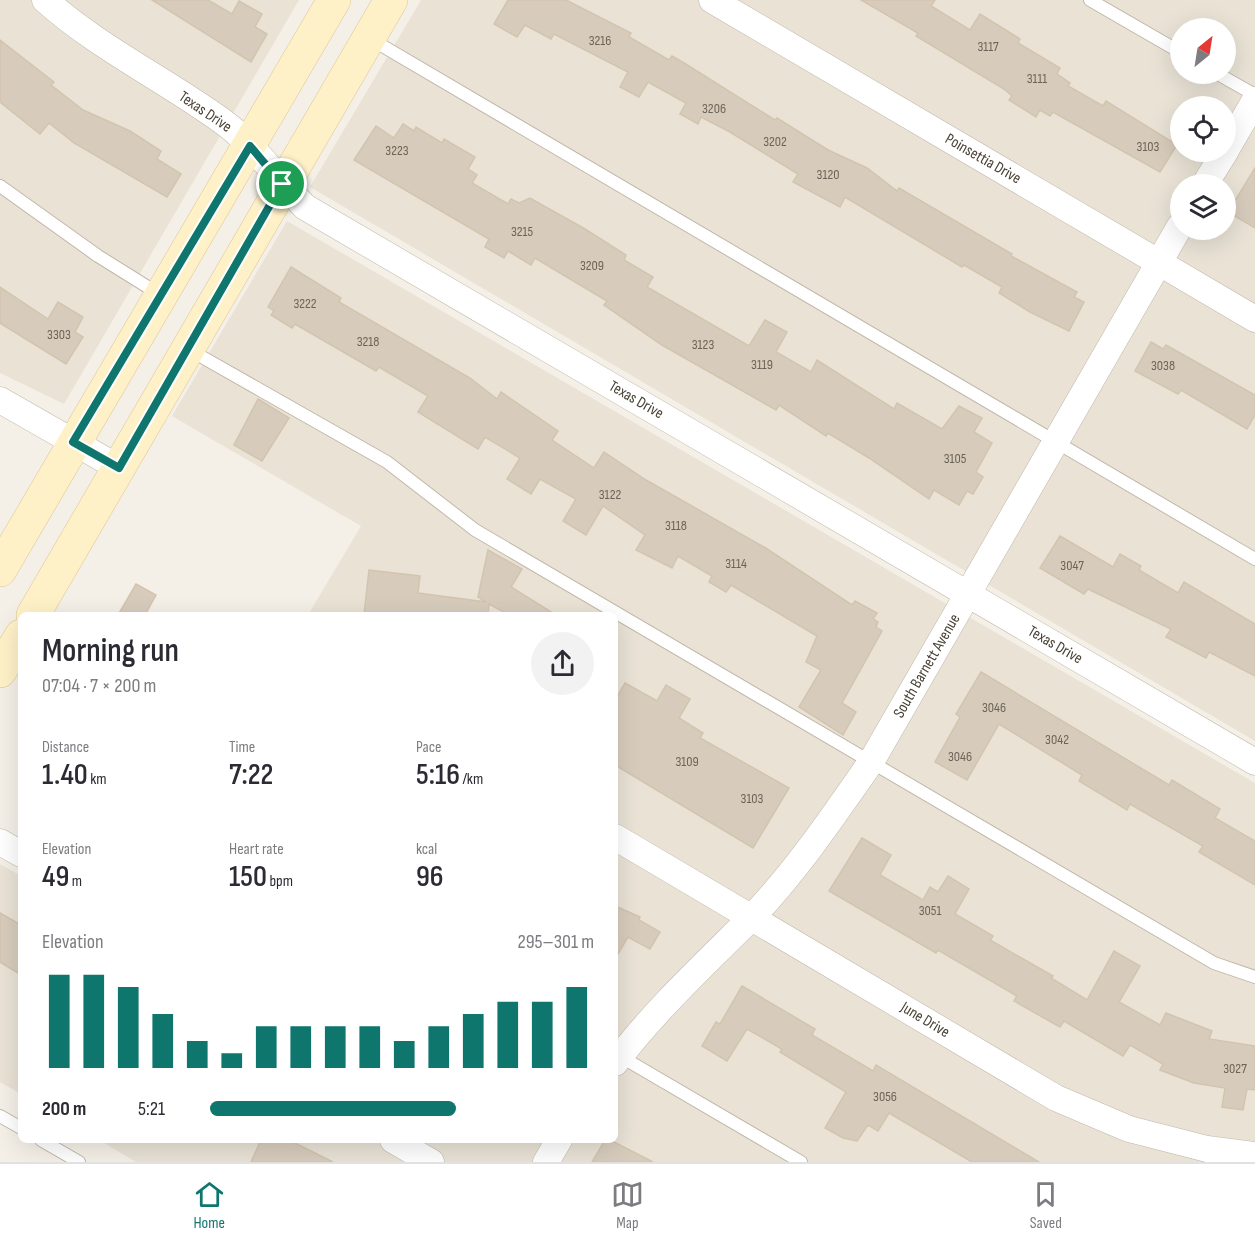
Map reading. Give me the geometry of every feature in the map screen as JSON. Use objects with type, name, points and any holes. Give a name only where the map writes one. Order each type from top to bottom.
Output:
[{"type":"main road","points":[[0,570],[159,294],[250,146],[334,0]]},
{"type":"main road","points":[[35,612],[391,0]]},
{"type":"main road","points":[[0,672],[18,641]]},
{"type":"street","name":"Texas Drive","points":[[45,0],[119,57],[224,122],[250,146],[305,207],[1255,762]]},
{"type":"street","name":"Poinsettia Drive","points":[[712,0],[1255,318]]},
{"type":"street","points":[[1236,132],[1255,100]]},
{"type":"street","name":"South Barnett Avenue","points":[[618,1056],[752,916],[823,831],[871,762],[1172,240]]},
{"type":"street","points":[[0,400],[119,468]]},
{"type":"street","name":"June Drive","points":[[618,839],[1056,1098],[1129,1130],[1207,1149],[1255,1155]]},
{"type":"street","points":[[0,842],[18,852]]},
{"type":"street","points":[[398,1143],[431,1162]]},
{"type":"street","points":[[546,1162],[557,1143]]},
{"type":"lane","points":[[1090,0],[1170,46]]},
{"type":"lane","points":[[368,38],[1255,559]]},
{"type":"lane","points":[[1236,84],[1255,95]]},
{"type":"lane","points":[[0,186],[98,256],[159,294]]},
{"type":"lane","points":[[187,349],[387,462],[475,530],[615,612]]},
{"type":"lane","points":[[618,614],[1214,963],[1255,977]]},
{"type":"lane","points":[[618,1058],[801,1162]]},
{"type":"lane","points":[[0,1116],[18,1126]]},
{"type":"lane","points":[[46,1143],[79,1162]]},
{"type":"shaded area","points":[[0,0],[299,0],[64,404],[0,373]]},
{"type":"shaded area","points":[[421,0],[1255,0],[1255,741],[310,187]]},
{"type":"shaded area","points":[[287,221],[1255,783],[1255,1162],[136,1162],[104,1143],[618,1143],[618,612],[310,612],[361,526],[172,416]]},
{"type":"shaded area","points":[[0,864],[18,874],[18,1092],[0,1082]]},
{"type":"building","points":[[152,0],[208,0],[232,14],[239,1],[262,14],[255,27],[267,34],[251,62]]},
{"type":"building","points":[[508,0],[566,0],[631,33],[629,37],[669,60],[672,56],[828,150],[867,168],[897,191],[899,188],[1012,254],[1011,256],[1077,292],[1074,297],[1084,302],[1069,331],[1030,312],[999,293],[1002,287],[964,265],[962,267],[845,197],[840,207],[793,182],[798,174],[701,117],[698,124],[680,114],[686,103],[648,82],[639,97],[620,87],[628,72],[554,34],[551,39],[525,25],[517,37],[494,24]]},
{"type":"building","points":[[861,0],[935,0],[931,6],[970,30],[980,14],[1020,39],[1018,43],[1060,68],[1057,74],[1070,83],[1068,86],[1103,106],[1106,101],[1170,141],[1170,156],[1160,172],[1053,112],[1050,116],[1040,110],[1036,117],[1009,100],[1012,96],[1004,89],[916,36],[918,33]]},
{"type":"building","points":[[0,40],[54,82],[51,85],[83,110],[130,131],[161,151],[157,159],[181,174],[167,197],[74,143],[49,123],[40,134],[0,102]]},
{"type":"building","points":[[403,124],[414,131],[416,127],[442,143],[444,139],[475,157],[468,169],[477,175],[472,183],[508,204],[511,199],[519,203],[530,198],[585,229],[626,255],[624,260],[653,277],[647,287],[749,346],[765,320],[787,332],[776,352],[811,372],[817,360],[894,409],[897,403],[942,429],[959,406],[982,418],[974,432],[992,443],[976,472],[983,477],[973,494],[967,491],[959,505],[934,490],[929,499],[828,433],[826,436],[779,405],[776,410],[662,345],[604,305],[607,301],[535,258],[531,265],[508,251],[504,258],[485,247],[489,239],[354,160],[376,126],[394,138]]},
{"type":"building","points":[[1255,168],[1255,228],[1236,217],[1236,199]]},
{"type":"building","points":[[291,267],[341,298],[339,302],[470,378],[497,399],[501,392],[558,431],[552,440],[594,468],[604,452],[646,480],[764,547],[852,605],[855,601],[877,613],[873,619],[878,622],[876,627],[882,631],[842,703],[856,712],[843,735],[799,707],[821,670],[806,662],[817,636],[731,585],[726,592],[709,582],[712,576],[678,556],[672,568],[636,550],[645,535],[603,506],[586,535],[563,521],[576,499],[540,479],[531,494],[507,479],[520,458],[485,437],[478,449],[418,412],[428,396],[379,367],[376,371],[295,324],[292,328],[271,315],[274,311],[268,307]]},
{"type":"building","points":[[0,287],[48,319],[58,302],[83,317],[75,332],[83,337],[66,364],[0,323]]},
{"type":"building","points":[[1151,342],[1163,349],[1166,345],[1255,395],[1255,415],[1247,429],[1181,390],[1178,394],[1135,371]]},
{"type":"building","points":[[258,399],[289,418],[262,461],[234,445]]},
{"type":"building","points":[[1060,536],[1113,567],[1120,554],[1141,566],[1139,570],[1178,593],[1184,582],[1255,624],[1255,676],[1209,652],[1206,658],[1166,637],[1171,629],[1088,589],[1084,594],[1040,568]]},
{"type":"building","points":[[488,550],[522,569],[511,587],[551,612],[504,612],[489,604],[488,612],[364,612],[369,570],[420,576],[418,593],[486,602],[478,597]]},
{"type":"building","points":[[136,584],[156,595],[147,612],[120,612]]},
{"type":"building","points":[[981,672],[1169,785],[1172,780],[1220,809],[1215,818],[1255,841],[1255,885],[1199,852],[1203,846],[1130,804],[1127,810],[1079,781],[1082,775],[999,724],[967,780],[935,762],[960,717],[956,714]]},
{"type":"building","points":[[625,683],[657,701],[666,685],[690,699],[679,718],[703,733],[700,738],[789,788],[753,848],[618,767],[618,695]]},
{"type":"building","points":[[862,838],[891,855],[880,875],[923,900],[930,887],[938,892],[948,876],[969,889],[955,914],[993,936],[990,940],[1053,976],[1051,978],[1087,1000],[1114,951],[1140,966],[1119,1002],[1160,1025],[1166,1013],[1212,1031],[1209,1039],[1255,1046],[1255,1090],[1247,1089],[1243,1110],[1222,1107],[1225,1088],[1194,1083],[1160,1070],[1163,1064],[1130,1045],[1123,1056],[1064,1021],[1060,1027],[1014,1001],[1017,996],[938,950],[936,953],[829,891]]},
{"type":"building","points":[[618,907],[640,917],[639,920],[660,932],[650,949],[628,937],[618,954]]},
{"type":"building","points":[[0,913],[18,923],[18,973],[0,962]]},
{"type":"building","points":[[742,986],[815,1029],[812,1035],[873,1071],[876,1065],[1039,1162],[972,1162],[889,1113],[878,1131],[868,1125],[857,1141],[843,1138],[825,1128],[846,1092],[780,1052],[782,1049],[747,1029],[727,1061],[702,1046],[716,1022],[720,1024]]},
{"type":"building","points":[[260,1143],[295,1143],[333,1162],[251,1162]]},
{"type":"building","points":[[603,1143],[616,1143],[653,1162],[592,1162]]},
{"type":"route","points":[[250,146],[282,184],[119,468],[73,442],[159,294],[250,146]]}]
